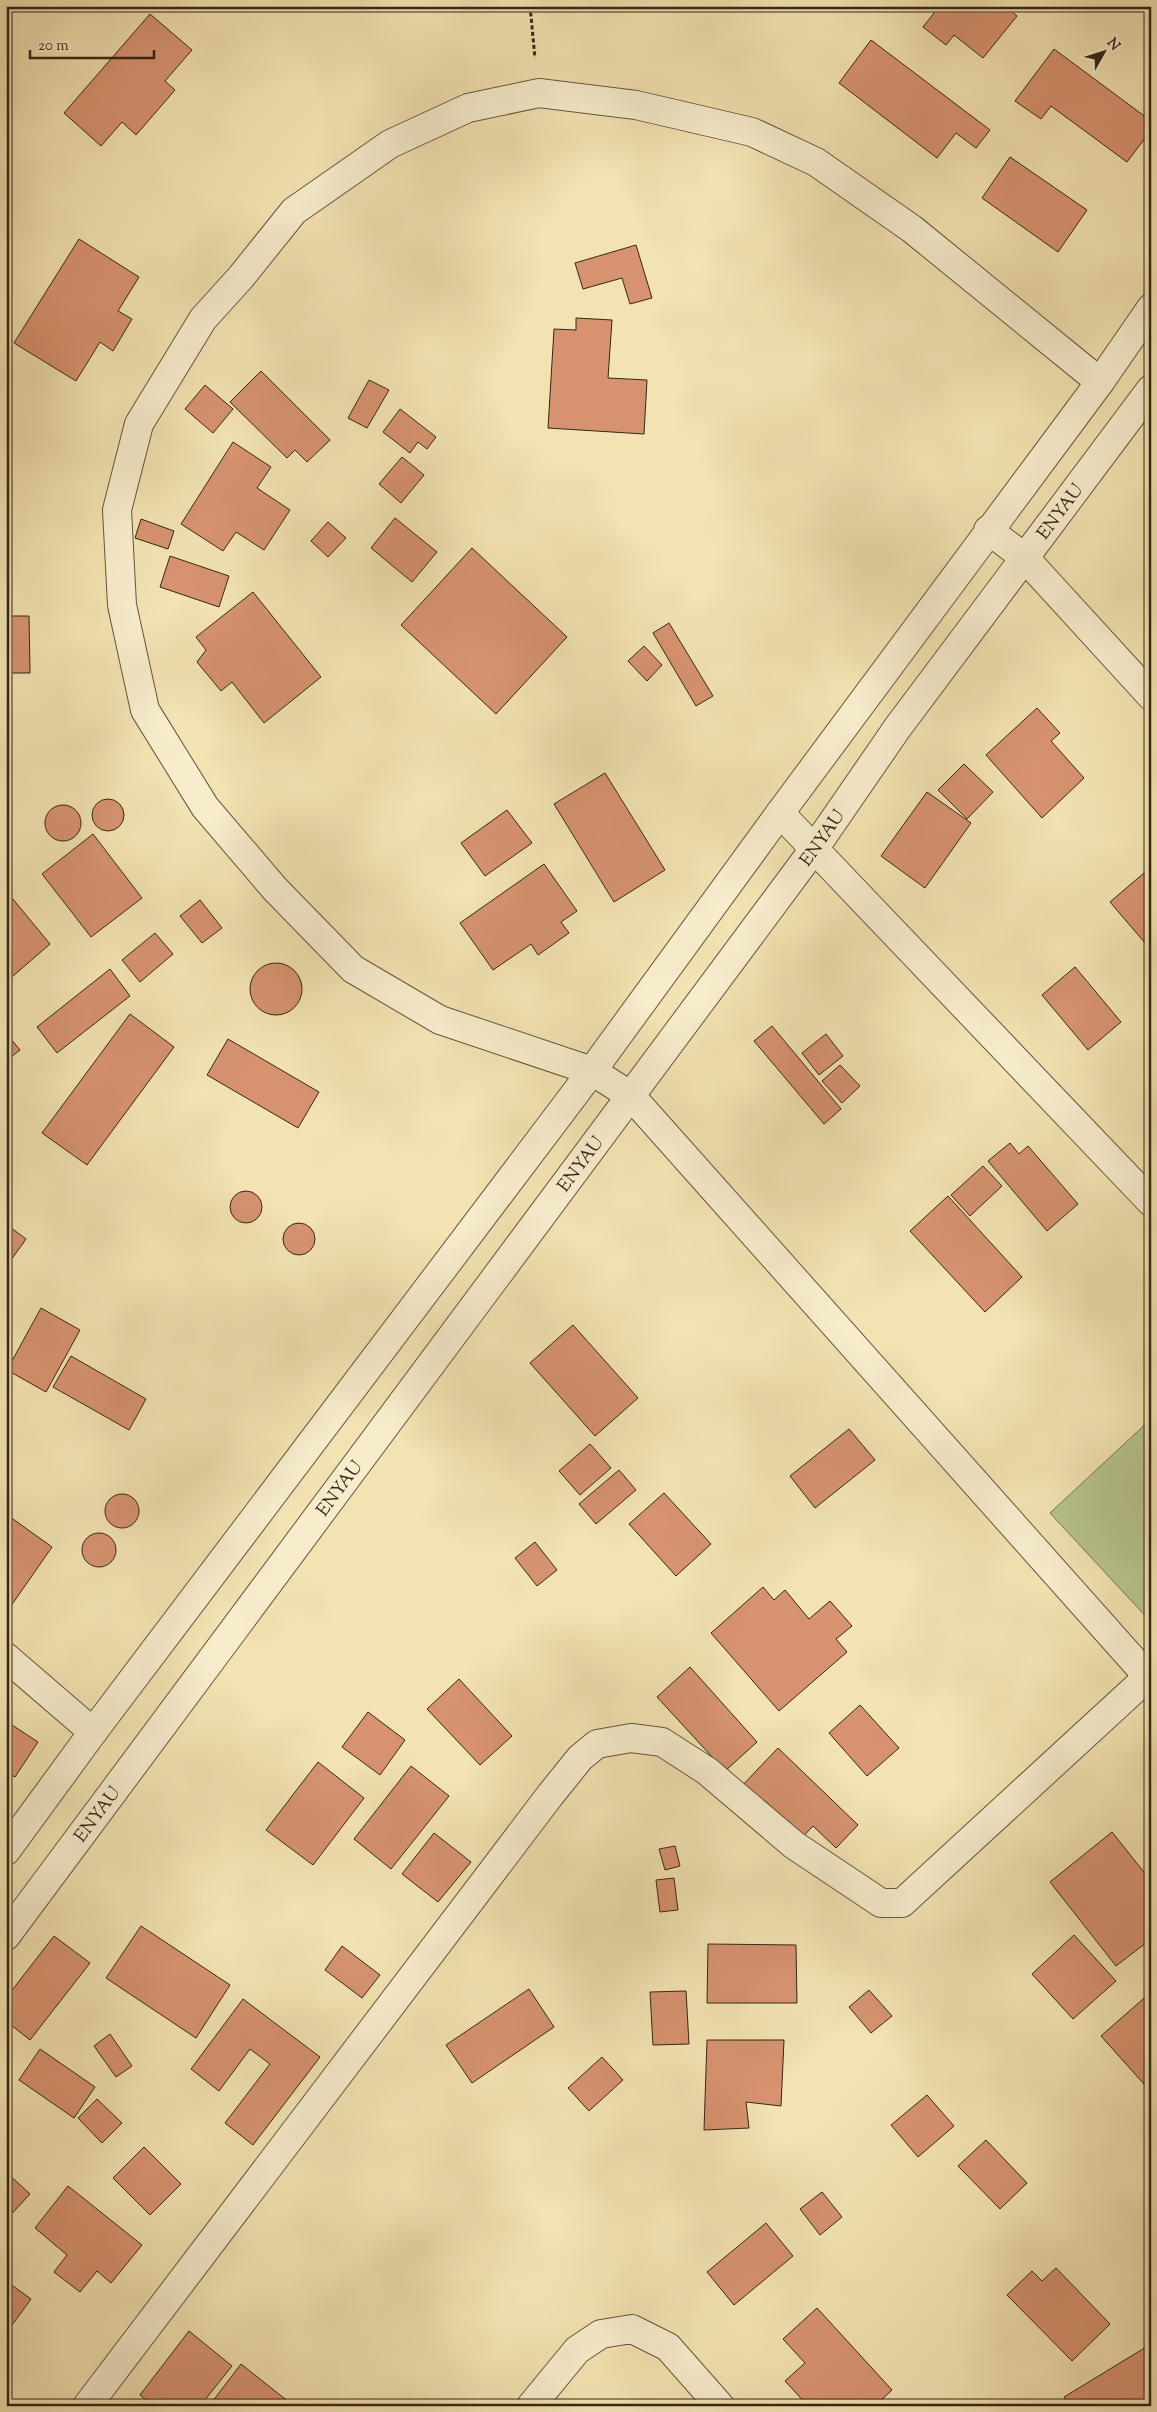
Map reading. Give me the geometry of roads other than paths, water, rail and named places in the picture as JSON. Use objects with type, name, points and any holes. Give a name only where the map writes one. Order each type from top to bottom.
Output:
[{"type":"street","points":[[87,2406],[551,1794],[580,1758],[597,1744],[631,1738],[662,1742],[707,1771],[794,1845],[881,1903],[902,1903],[1150,1677],[631,1096],[592,1071],[440,1020],[353,968],[275,889],[205,807],[145,710],[122,605],[117,510],[139,424],[203,319],[241,277],[294,211],[390,144],[468,108],[539,93],[636,106],[752,132],[816,162],[912,228],[1100,382]]},
{"type":"street","points":[[6,1852],[93,1732],[592,1071],[988,530],[1100,382],[1151,308]]},
{"type":"street","name":"ENYAU","points":[[6,1936],[586,1152],[631,1096],[814,848],[898,727],[1024,557],[1124,428],[1151,389]]},
{"type":"street","points":[[988,530],[1024,557],[1151,696]]},
{"type":"street","points":[[780,813],[1151,1202]]},
{"type":"street","points":[[6,1657],[93,1732]]},
{"type":"street","points":[[532,2406],[577,2350],[601,2334],[632,2329],[668,2347],[720,2406]]}]
